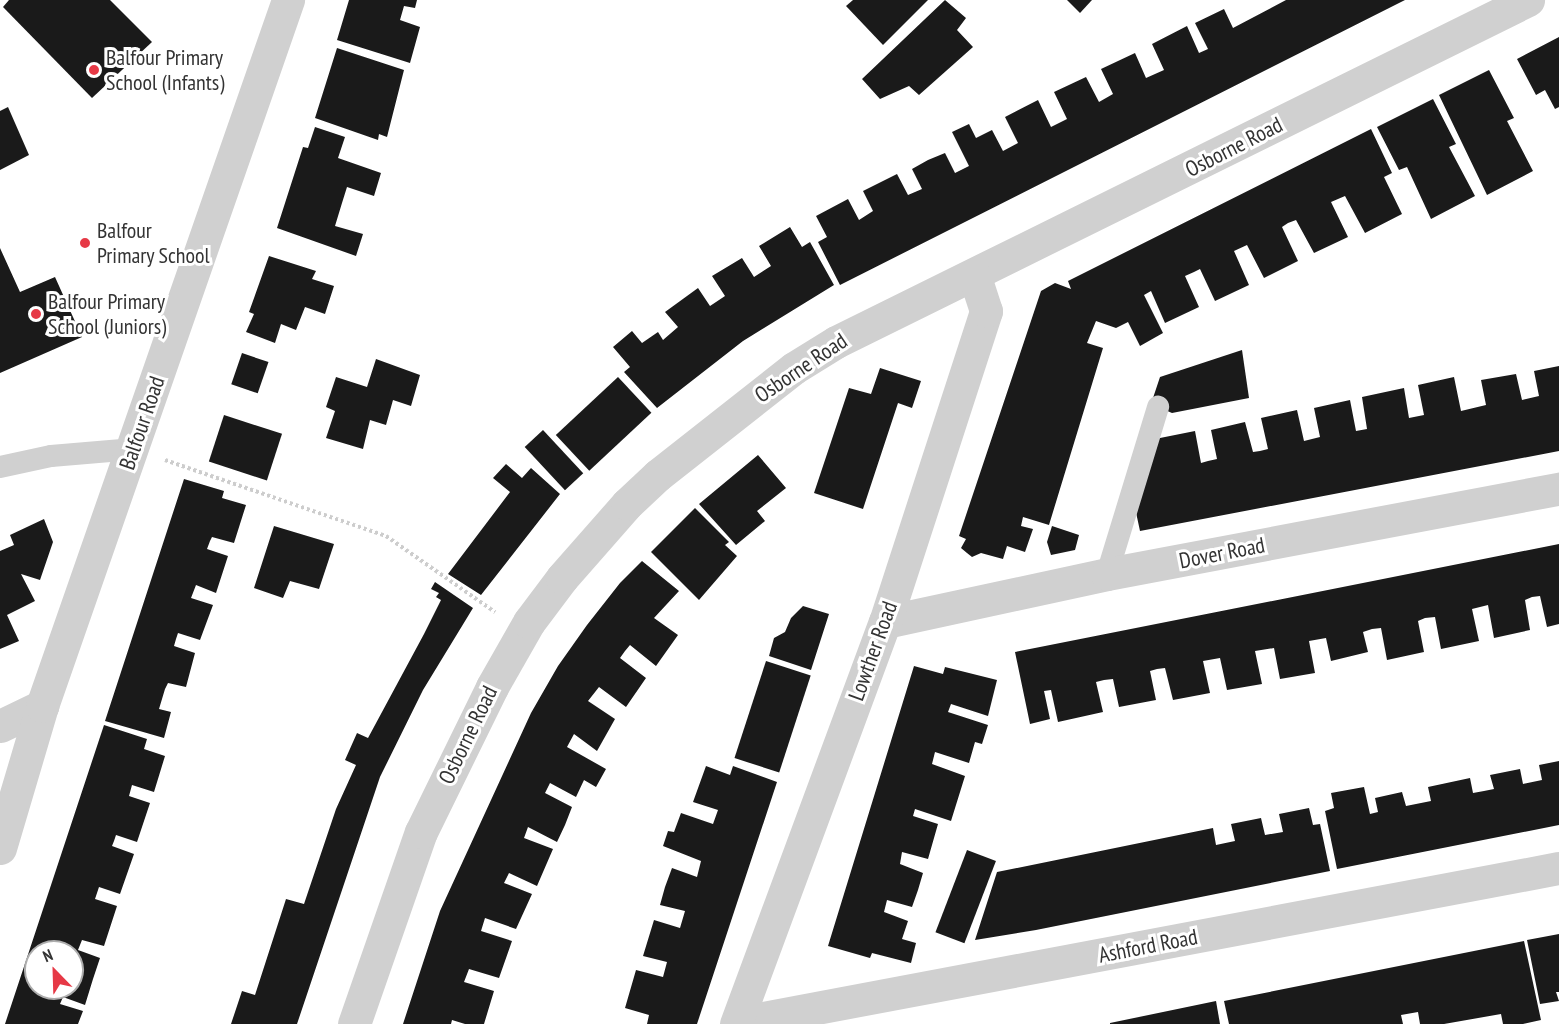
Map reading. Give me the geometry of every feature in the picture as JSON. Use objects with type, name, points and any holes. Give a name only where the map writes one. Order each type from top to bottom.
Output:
[{"type":"street","name":"Balfour Road","points":[[0,848],[42,706],[134,449],[288,0]]},
{"type":"street","name":"Osborne Road","points":[[354,1024],[421,832],[487,696],[524,631],[562,578],[627,504],[720,425],[794,368],[836,342],[1528,0]]},
{"type":"street","name":"Lowther Road","points":[[736,1024],[885,622],[986,311],[974,275]]},
{"type":"street","name":"Dover Road","points":[[885,622],[1107,574],[1559,489]]},
{"type":"street","points":[[0,726],[42,706]]},
{"type":"street","name":"Ashford Road","points":[[736,1024],[1559,868]]},
{"type":"lane","points":[[1107,574],[1158,407]]},
{"type":"lane","points":[[0,467],[51,456],[134,449]]},
{"type":"path","points":[[134,449],[386,536],[524,631]]},
{"type":"building","name":"Balfour Primary School (Infants)","points":[[9,0],[110,0],[152,42],[92,98],[3,7]]},
{"type":"building","points":[[349,0],[417,0],[415,8],[404,6],[400,20],[420,27],[410,63],[337,40]]},
{"type":"building","points":[[853,0],[928,0],[883,45],[846,6]]},
{"type":"building","points":[[945,0],[966,18],[957,30],[973,47],[919,95],[909,86],[880,99],[862,79]]},
{"type":"building","points":[[1067,0],[1092,0],[1080,13]]},
{"type":"building","points":[[1286,0],[1405,0],[840,285],[818,242],[827,237],[816,216],[848,199],[859,220],[873,211],[863,191],[897,174],[908,195],[922,189],[912,169],[928,160],[945,153],[955,173],[969,166],[952,132],[969,124],[976,138],[992,130],[1003,151],[1018,143],[1005,117],[1038,100],[1051,127],[1067,119],[1054,92],[1086,77],[1099,102],[1113,94],[1101,69],[1135,53],[1146,78],[1164,70],[1152,44],[1187,26],[1199,53],[1208,49],[1195,23],[1224,9],[1233,28]]},
{"type":"building","points":[[1559,37],[1559,107],[1555,109],[1545,90],[1536,95],[1517,59]]},
{"type":"building","points":[[337,48],[404,70],[387,137],[379,134],[378,140],[315,118]]},
{"type":"building","points":[[1489,70],[1514,118],[1507,121],[1533,171],[1487,195],[1439,95]]},
{"type":"building","points":[[1433,99],[1456,144],[1449,147],[1475,196],[1431,219],[1407,167],[1399,170],[1377,127]]},
{"type":"building","points":[[8,107],[29,155],[0,170],[0,111]]},
{"type":"building","points":[[315,127],[345,137],[338,158],[381,173],[374,196],[347,187],[335,226],[363,234],[356,256],[277,228],[303,147],[308,148]]},
{"type":"building","points":[[1371,129],[1392,173],[1384,177],[1402,214],[1365,233],[1345,196],[1331,202],[1348,237],[1314,253],[1296,220],[1288,223],[1282,227],[1298,261],[1264,278],[1247,245],[1234,251],[1249,285],[1215,301],[1200,269],[1185,276],[1199,307],[1165,323],[1151,291],[1144,295],[1163,333],[1140,346],[1128,322],[1116,328],[1096,321],[1087,343],[1103,348],[1049,525],[1023,517],[1021,526],[1033,529],[1025,552],[1007,546],[1003,559],[981,553],[972,557],[961,548],[966,539],[959,536],[1041,291],[1055,283],[1071,289],[1068,281]]},
{"type":"building","points":[[790,227],[802,247],[810,242],[834,285],[743,341],[657,408],[624,372],[630,367],[613,347],[632,331],[642,343],[658,332],[663,340],[678,327],[665,312],[698,288],[710,306],[725,296],[712,276],[742,258],[754,277],[771,266],[759,246]]},
{"type":"building","name":"Balfour Primary School (Juniors)","points":[[0,248],[20,292],[55,277],[82,337],[0,373]]},
{"type":"building","points":[[269,256],[316,271],[312,279],[334,286],[325,314],[305,307],[296,330],[281,324],[275,343],[246,332],[254,314],[249,312]]},
{"type":"building","points":[[1242,350],[1249,398],[1172,413],[1151,404],[1160,377]]},
{"type":"building","points":[[242,353],[268,362],[258,393],[231,384]]},
{"type":"building","points":[[376,359],[420,375],[411,406],[393,400],[386,425],[370,420],[363,449],[326,438],[335,411],[326,407],[336,377],[367,387]]},
{"type":"building","points":[[1559,366],[1559,451],[1140,531],[1134,503],[1155,439],[1195,431],[1201,463],[1217,459],[1211,430],[1245,422],[1253,452],[1260,451],[1268,449],[1261,418],[1297,410],[1304,441],[1320,437],[1314,408],[1350,400],[1356,431],[1367,429],[1362,397],[1404,388],[1409,418],[1424,415],[1418,385],[1454,377],[1461,411],[1486,405],[1481,380],[1516,374],[1522,400],[1539,396],[1534,371]]},
{"type":"building","points":[[880,368],[921,381],[912,408],[898,403],[863,509],[814,493],[849,388],[871,394]]},
{"type":"building","points":[[618,377],[651,413],[589,471],[556,435]]},
{"type":"building","points":[[224,415],[282,434],[267,480],[209,462]]},
{"type":"building","points":[[543,430],[583,473],[565,490],[525,447]]},
{"type":"building","points":[[758,455],[786,488],[757,511],[765,521],[736,545],[699,504]]},
{"type":"building","points":[[506,464],[522,478],[531,468],[560,494],[481,595],[448,574],[510,492],[493,478]]},
{"type":"building","points":[[184,479],[224,491],[222,498],[246,505],[234,543],[212,537],[207,549],[228,556],[216,593],[196,585],[191,598],[213,605],[200,640],[178,633],[174,646],[195,653],[186,687],[168,683],[165,689],[159,709],[171,712],[164,738],[105,721]]},
{"type":"building","points":[[695,508],[729,542],[725,545],[737,556],[699,600],[651,552]]},
{"type":"building","points":[[44,519],[53,542],[40,580],[21,574],[35,601],[7,615],[19,641],[0,649],[0,551],[14,545],[10,535]]},
{"type":"building","points":[[274,526],[334,544],[319,589],[290,581],[283,598],[254,588]]},
{"type":"building","points":[[1052,526],[1079,535],[1075,550],[1051,555],[1047,542]]},
{"type":"building","points":[[1559,544],[1559,624],[1547,627],[1540,596],[1532,597],[1525,600],[1530,630],[1494,638],[1488,605],[1472,609],[1479,641],[1441,649],[1435,617],[1425,618],[1418,621],[1424,652],[1387,660],[1381,628],[1372,629],[1363,632],[1368,652],[1331,661],[1326,638],[1309,641],[1315,673],[1280,679],[1274,648],[1255,651],[1262,684],[1227,690],[1220,658],[1203,661],[1210,693],[1173,700],[1165,668],[1157,669],[1150,671],[1156,700],[1119,707],[1113,679],[1104,680],[1096,682],[1103,712],[1058,722],[1051,690],[1044,691],[1050,719],[1030,724],[1015,652]]},
{"type":"building","points":[[642,561],[679,591],[654,618],[678,635],[656,666],[630,645],[625,651],[620,658],[646,678],[626,707],[599,687],[588,701],[615,719],[597,751],[574,734],[567,747],[606,769],[596,787],[584,780],[576,797],[550,783],[545,793],[572,807],[557,842],[528,827],[524,838],[553,849],[537,886],[509,873],[504,883],[532,894],[516,929],[485,918],[481,931],[512,941],[499,978],[469,969],[464,982],[494,991],[484,1024],[465,1024],[452,1020],[451,1024],[403,1024],[440,911],[531,713],[558,666],[587,625],[620,583]]},
{"type":"building","points":[[435,582],[473,608],[423,690],[380,777],[297,1024],[231,1024],[242,991],[255,995],[286,899],[304,904],[336,809],[356,765],[345,760],[357,733],[368,738],[424,634],[441,600],[436,597],[439,593],[431,589]]},
{"type":"building","points":[[803,606],[829,614],[811,670],[769,656],[774,638],[785,632],[791,618]]},
{"type":"building","points":[[766,661],[811,676],[779,773],[734,758]]},
{"type":"building","points":[[914,666],[943,674],[945,667],[997,680],[988,716],[951,704],[948,712],[988,725],[982,744],[975,742],[969,763],[935,752],[932,764],[965,776],[951,821],[915,809],[913,816],[938,824],[928,859],[902,852],[900,864],[923,873],[918,890],[912,907],[887,900],[884,912],[908,921],[902,939],[916,943],[911,963],[872,953],[870,958],[828,946]]},
{"type":"building","points":[[104,725],[147,739],[144,749],[165,756],[154,792],[132,785],[129,796],[150,803],[137,842],[116,835],[112,846],[134,854],[120,894],[99,887],[95,899],[117,906],[104,946],[84,940],[33,940]]},
{"type":"building","points":[[1559,761],[1559,825],[1337,869],[1325,811],[1334,808],[1331,793],[1364,787],[1370,814],[1378,812],[1375,798],[1402,792],[1406,806],[1431,801],[1428,787],[1470,778],[1473,793],[1494,789],[1490,775],[1520,769],[1523,784],[1542,780],[1539,765]]},
{"type":"building","points":[[706,766],[730,775],[733,766],[777,782],[697,1024],[647,1024],[649,1015],[625,1008],[636,970],[663,977],[667,962],[643,956],[654,920],[680,928],[685,911],[660,905],[665,887],[672,868],[697,877],[701,861],[663,846],[668,831],[674,832],[681,813],[713,824],[718,810],[693,802]]},
{"type":"building","points":[[1309,808],[1313,825],[1320,824],[1330,871],[1036,930],[975,940],[997,872],[1213,828],[1216,845],[1235,841],[1231,824],[1261,818],[1265,835],[1283,832],[1279,814]]},
{"type":"building","points":[[967,850],[996,861],[964,943],[935,932]]},
{"type":"building","points":[[1559,934],[1559,992],[1556,992],[1559,1001],[1540,1004],[1527,940]]},
{"type":"building","points":[[1524,941],[1541,1020],[1523,1024],[1503,1024],[1501,1014],[1444,1024],[1420,1024],[1418,1012],[1401,1015],[1403,1024],[1229,1024],[1224,1001]]},
{"type":"building","points":[[84,952],[100,958],[85,1005],[71,1000],[84,1000]]},
{"type":"building","points":[[24,967],[24,1000],[62,1000],[60,1004],[83,1011],[78,1024],[5,1024]]},
{"type":"building","points":[[1216,1001],[1220,1024],[1110,1024],[1110,1023]]},
{"type":"place","name":"Balfour Primary School (Infants)","points":[[94,70]]},
{"type":"place","name":"Balfour Primary School","points":[[85,243]]},
{"type":"place","name":"Balfour Primary School (Juniors)","points":[[36,314]]}]
